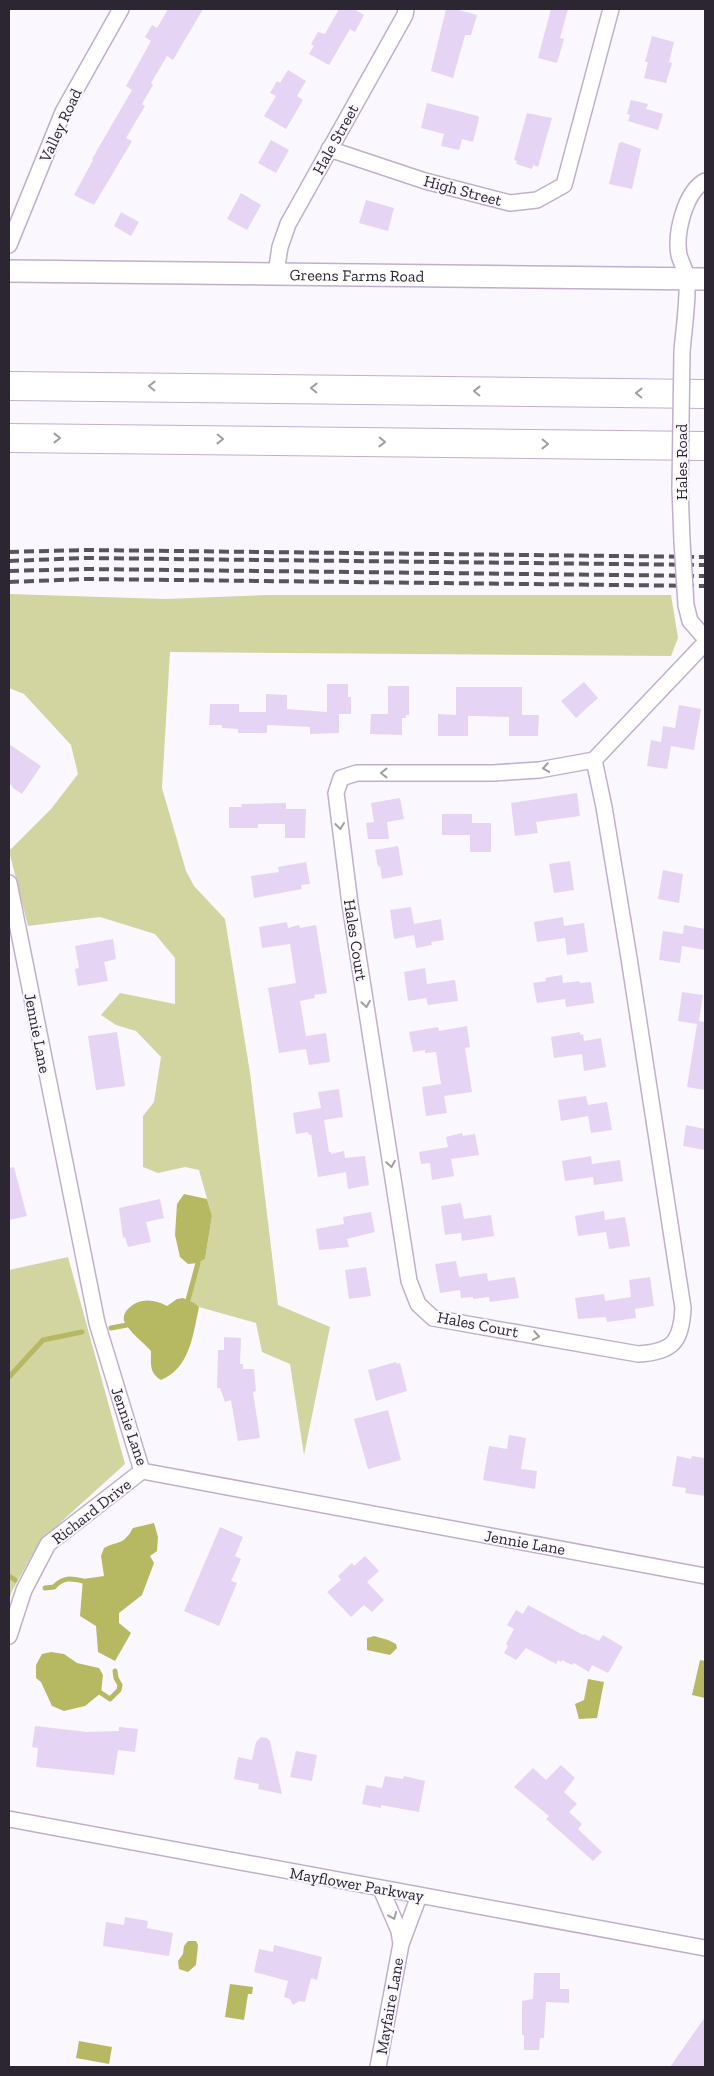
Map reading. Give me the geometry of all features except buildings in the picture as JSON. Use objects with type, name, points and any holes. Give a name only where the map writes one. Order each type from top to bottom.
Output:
[{"type":"highway","points":[[9,386],[705,394]]},
{"type":"highway","points":[[9,438],[705,446]]},
{"type":"main road","name":"Greens Farms Road","points":[[9,271],[696,279]]},
{"type":"street","name":"Valley Road","points":[[9,245],[63,112],[121,9]]},
{"type":"street","name":"Hale Street","points":[[276,273],[280,247],[288,224],[405,15],[406,9]]},
{"type":"street","name":"High Street","points":[[329,149],[425,181],[510,203],[537,200],[564,185],[611,9]]},
{"type":"street","points":[[696,279],[679,254],[679,226],[685,208],[699,184],[705,181]]},
{"type":"street","name":"Hales Road","points":[[696,279],[682,351],[680,488],[686,606],[690,621],[705,638]]},
{"type":"street","points":[[594,760],[705,643]]},
{"type":"street","name":"Hales Court","points":[[594,760],[604,807],[629,958],[683,1308],[682,1327],[674,1344],[658,1353],[638,1354],[433,1318],[418,1304],[409,1281],[350,904],[336,793],[341,778],[357,773],[492,773],[539,770],[594,760]]},
{"type":"street","name":"Jennie Lane","points":[[9,883],[97,1323],[142,1471],[705,1576]]},
{"type":"street","name":"Richard Drive","points":[[9,1636],[24,1590],[48,1544],[142,1471]]},
{"type":"street","name":"Mayflower Parkway","points":[[9,1820],[705,1948]]},
{"type":"street","name":"Mayfaire Lane","points":[[381,1889],[399,1931],[400,1944]]},
{"type":"street","name":"Mayfaire Lane","points":[[378,2067],[400,1944],[419,1896]]},
{"type":"shaded area","points":[[9,594],[165,599],[269,595],[671,595],[678,638],[671,656],[170,652],[162,788],[186,871],[194,886],[225,919],[250,1073],[278,1305],[330,1327],[304,1455],[290,1364],[262,1352],[256,1323],[199,1307],[188,1300],[198,1263],[205,1259],[212,1216],[199,1170],[185,1167],[158,1173],[143,1167],[143,1116],[154,1102],[161,1057],[136,1031],[116,1025],[101,1015],[120,993],[175,1004],[175,958],[155,934],[100,917],[28,926],[9,851],[51,809],[78,774],[71,745],[24,694],[9,688]]},
{"type":"shaded area","points":[[184,1194],[207,1199],[212,1216],[205,1259],[198,1263],[188,1264],[180,1257],[175,1235],[177,1204]]},
{"type":"shaded area","points":[[68,1257],[125,1464],[40,1541],[12,1591],[9,1601],[9,1270]]},
{"type":"shaded area","points":[[183,1298],[199,1307],[192,1339],[189,1350],[178,1367],[171,1375],[161,1380],[154,1374],[151,1364],[151,1351],[129,1329],[124,1321],[124,1316],[131,1306],[141,1301],[147,1300],[167,1306],[177,1299]]},
{"type":"shaded area","points":[[154,1523],[158,1537],[157,1551],[150,1556],[154,1563],[142,1595],[119,1613],[119,1623],[131,1633],[115,1661],[98,1652],[96,1626],[80,1616],[83,1579],[104,1576],[101,1556],[104,1548],[126,1538],[133,1528]]},
{"type":"shaded area","points":[[374,1636],[396,1644],[397,1648],[390,1655],[367,1650],[367,1638]]},
{"type":"shaded area","points":[[51,1652],[64,1654],[77,1663],[99,1668],[103,1675],[101,1693],[85,1706],[64,1711],[52,1706],[41,1682],[36,1678],[36,1665],[42,1654]]},
{"type":"shaded area","points":[[700,1660],[705,1661],[705,1698],[692,1695]]},
{"type":"shaded area","points":[[588,1679],[604,1682],[597,1718],[579,1719],[575,1704],[584,1700]]},
{"type":"shaded area","points":[[188,1941],[196,1941],[198,1945],[196,1965],[188,1972],[179,1969],[178,1961]]},
{"type":"shaded area","points":[[230,1984],[253,1987],[252,1994],[248,1994],[244,2020],[225,2017]]},
{"type":"shaded area","points":[[79,2041],[112,2047],[109,2064],[76,2058]]},
{"type":"waterway","points":[[188,1300],[198,1263]]},
{"type":"waterway","points":[[111,1328],[127,1325]]},
{"type":"waterway","points":[[9,1377],[43,1340],[82,1332]]},
{"type":"waterway","points":[[9,1576],[15,1580]]},
{"type":"waterway","points":[[45,1588],[54,1587],[67,1579],[83,1581]]},
{"type":"waterway","points":[[101,1693],[110,1699],[119,1690],[120,1685],[115,1671]]},
{"type":"railway","points":[[9,552],[85,550],[705,557]]},
{"type":"railway","points":[[9,561],[84,558],[705,565]]},
{"type":"railway","points":[[9,571],[84,569],[705,576]]},
{"type":"railway","points":[[9,582],[85,579],[705,586]]}]
